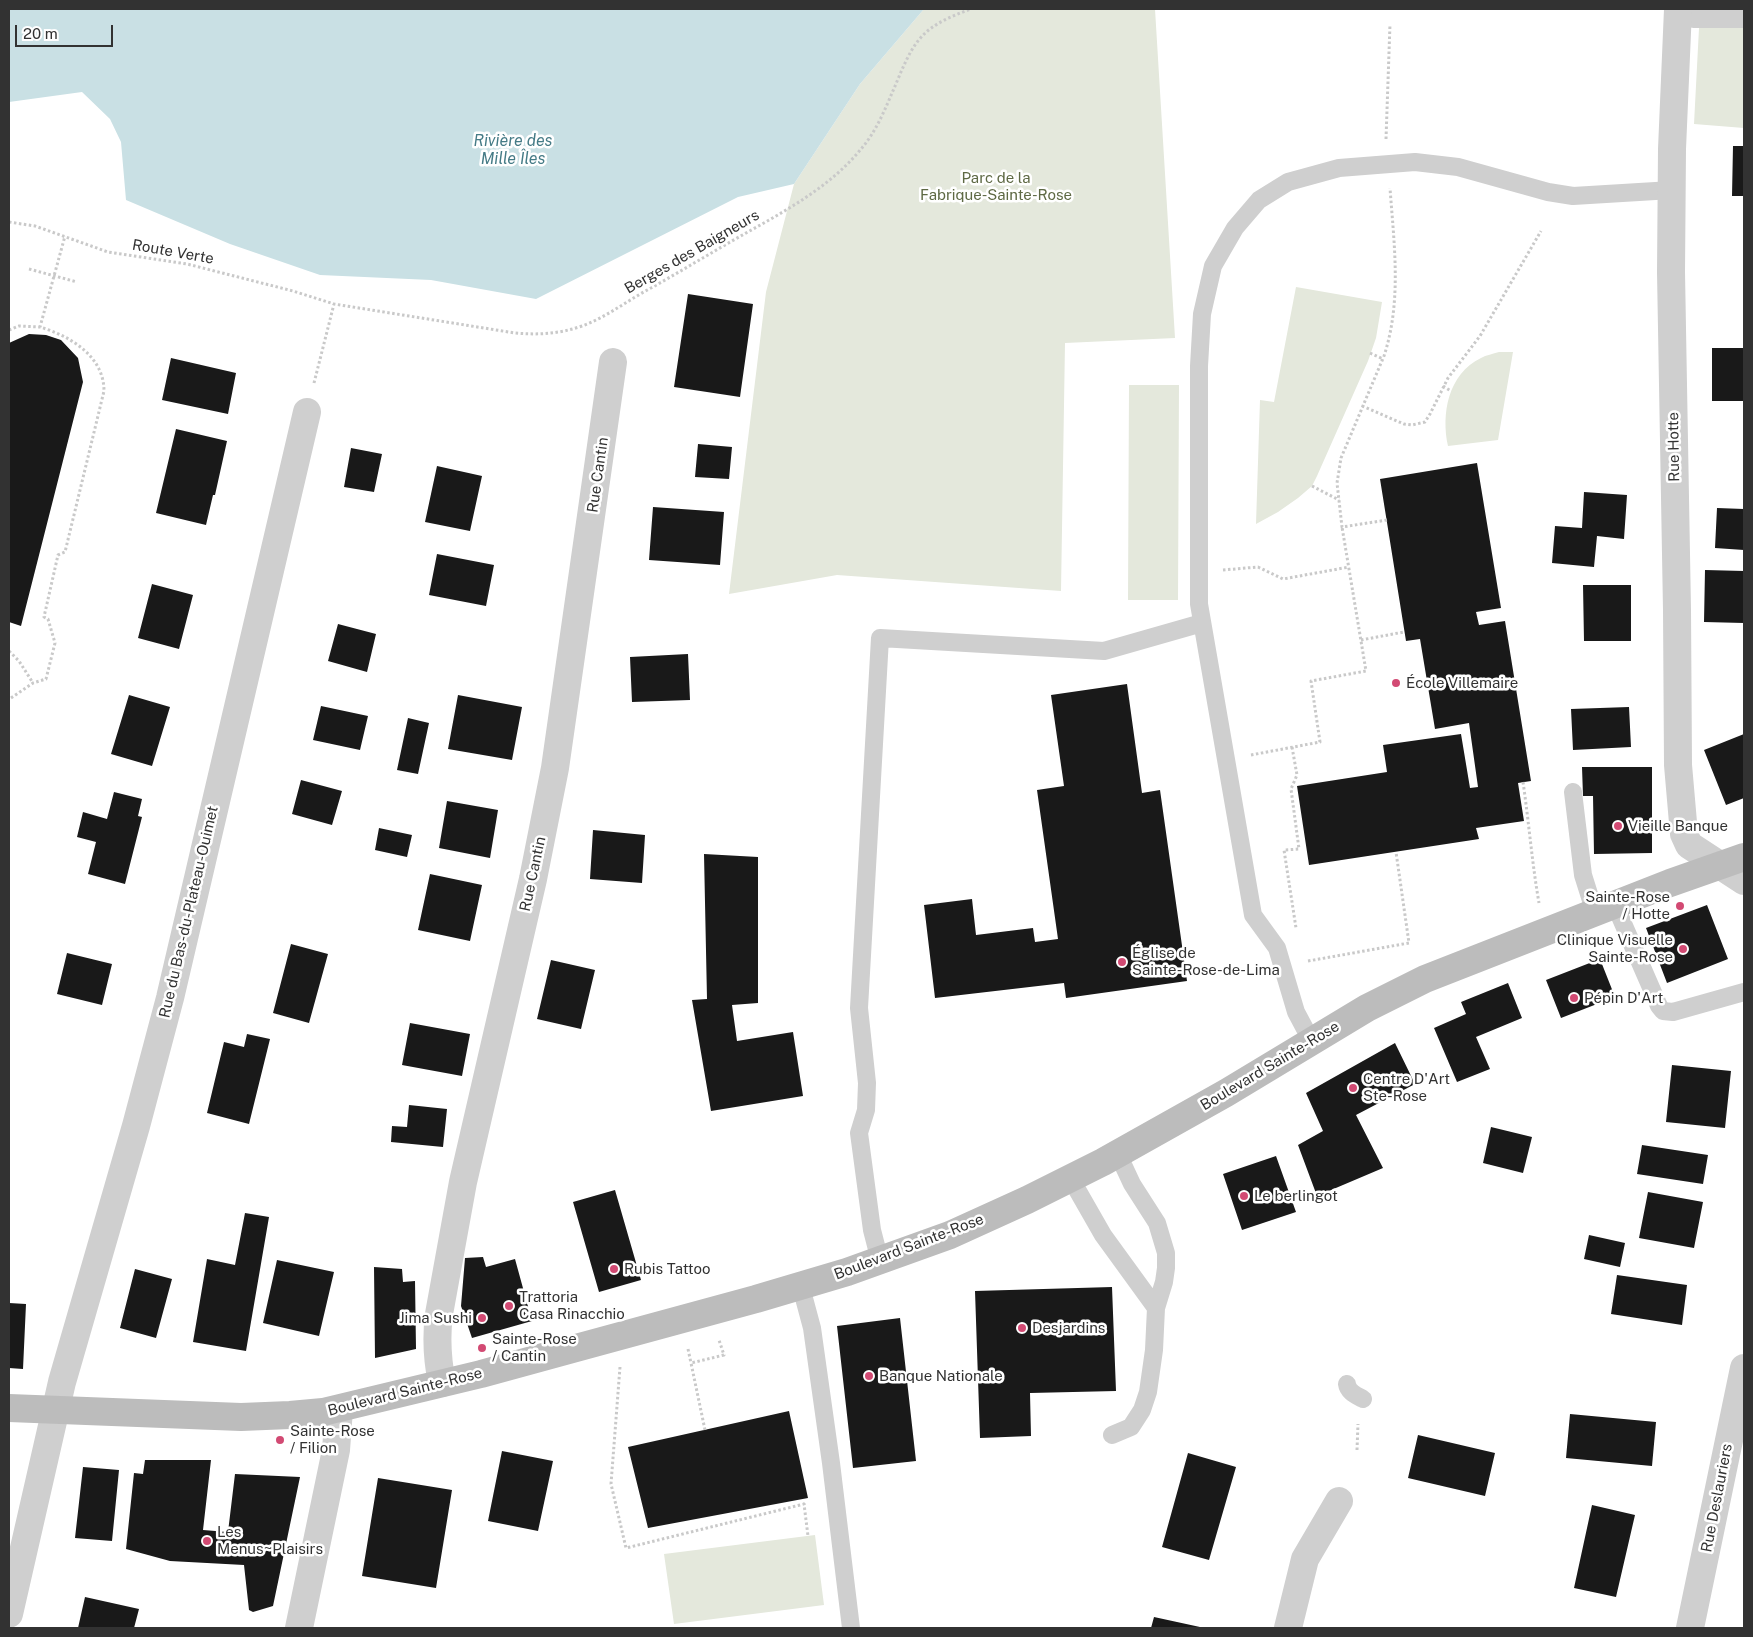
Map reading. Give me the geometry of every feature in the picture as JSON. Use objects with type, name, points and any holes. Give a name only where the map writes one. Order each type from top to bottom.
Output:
[{"type":"street","name":"Rue Hotte","points":[[1677,13],[1672,190],[1678,765],[1686,840],[1689,845],[1732,862]]},
{"type":"street","name":"Rue Cantin","points":[[442,1382],[437,1351],[439,1314],[463,1182],[533,879],[555,768],[613,362]]},
{"type":"street","name":"Rue du Bas-du-Plateau-Ouimet","points":[[9,1614],[62,1382],[136,1126],[170,998],[310,399]]},
{"type":"street","points":[[1732,862],[1744,881]]},
{"type":"street","name":"Boulevard Sainte-Rose","points":[[9,1408],[241,1417],[290,1415],[339,1408],[576,1348],[801,1287],[950,1235],[1071,1179],[1226,1093],[1368,1008],[1425,979],[1682,879],[1732,862]]},
{"type":"street","name":"Rue Deslauriers","points":[[1690,1628],[1744,1368]]},
{"type":"street","points":[[299,1628],[336,1450],[339,1408]]},
{"type":"street","points":[[1288,1628],[1298,1581],[1305,1559],[1339,1501]]},
{"type":"lane","points":[[1677,13],[1695,19],[1744,19]]},
{"type":"lane","points":[[1312,1042],[1296,1012],[1276,948],[1253,915],[1199,604],[1199,366],[1202,314],[1213,266],[1235,228],[1259,200],[1288,182],[1339,168],[1416,162],[1458,166],[1548,192],[1573,196],[1672,190]]},
{"type":"lane","points":[[880,1261],[872,1230],[859,1133],[866,1110],[867,1083],[859,1008],[880,638],[1104,651],[1202,623]]},
{"type":"lane","points":[[1573,792],[1583,876],[1605,909],[1663,1011],[1673,1012],[1744,992]]},
{"type":"lane","points":[[1112,1435],[1131,1427],[1142,1410],[1148,1392],[1154,1350],[1156,1308],[1166,1268],[1166,1253],[1154,1218],[1132,1184],[1118,1154]]},
{"type":"lane","points":[[1071,1179],[1103,1235],[1156,1308]]},
{"type":"lane","points":[[801,1287],[814,1336],[851,1628]]},
{"type":"lane","points":[[1347,1384],[1353,1394],[1363,1399]]},
{"type":"path","name":"Berges des Baigneurs","points":[[334,304],[515,333],[541,335],[565,331],[584,325],[620,307],[791,207],[850,163],[864,147],[874,130],[900,72],[918,42],[930,29],[948,18],[970,9]]},
{"type":"path","points":[[1386,138],[1390,24]]},
{"type":"path","points":[[1277,750],[1320,742],[1311,681],[1366,671],[1342,527],[1337,483],[1341,458],[1390,339],[1396,278],[1390,189]]},
{"type":"path","name":"Route Verte","points":[[9,222],[34,226],[108,252],[187,264],[293,290],[334,304]]},
{"type":"path","points":[[1362,406],[1404,424],[1425,422],[1443,386],[1480,336],[1541,231]]},
{"type":"path","points":[[40,327],[65,236]]},
{"type":"path","points":[[29,269],[77,282]]},
{"type":"path","points":[[310,399],[334,304]]},
{"type":"path","points":[[9,330],[19,326],[40,327],[60,335],[86,351],[101,372],[104,383],[104,391],[65,552],[58,555],[44,618],[48,619],[55,643],[46,679],[33,683],[11,698]]},
{"type":"path","points":[[1370,353],[1383,359]]},
{"type":"path","points":[[1443,386],[1451,391]]},
{"type":"path","points":[[1312,486],[1339,500]]},
{"type":"path","points":[[1342,527],[1387,520]]},
{"type":"path","points":[[1255,567],[1283,579],[1349,567]]},
{"type":"path","points":[[1361,640],[1404,632]]},
{"type":"path","points":[[9,651],[20,661],[33,683]]},
{"type":"path","points":[[1292,747],[1297,775],[1291,789],[1299,849],[1284,850],[1297,934]]},
{"type":"path","points":[[1523,782],[1530,831],[1532,863],[1540,906]]},
{"type":"path","points":[[1301,962],[1409,943],[1396,852]]},
{"type":"path","points":[[691,1363],[724,1355],[719,1340]]},
{"type":"path","points":[[688,1347],[705,1430]]},
{"type":"path","points":[[620,1364],[611,1484],[626,1548],[810,1502]]},
{"type":"path","points":[[1357,1450],[1358,1420]]},
{"type":"path","points":[[804,1504],[808,1536]]},
{"type":"green space","name":"Parc de la Fabrique-Sainte-Rose","points":[[924,9],[1155,9],[1175,338],[1065,343],[1061,591],[837,575],[729,594],[766,292],[794,184],[860,84]]},
{"type":"green space","points":[[1700,9],[1744,9],[1744,128],[1694,124]]},
{"type":"green space","points":[[1296,287],[1382,302],[1376,338],[1368,361],[1312,486],[1278,512],[1256,524],[1260,400],[1274,402]]},
{"type":"green space","points":[[1499,352],[1513,352],[1498,440],[1448,446],[1446,434],[1447,408],[1454,384],[1470,365],[1483,357]]},
{"type":"green space","points":[[1129,385],[1179,385],[1178,600],[1128,600]]},
{"type":"green space","points":[[815,1535],[824,1605],[674,1624],[664,1554]]},
{"type":"water","name":"Rivière des Mille Îles","points":[[9,9],[924,9],[860,84],[794,184],[738,197],[536,299],[431,280],[320,275],[230,244],[126,200],[121,142],[110,119],[82,92],[9,102]]},
{"type":"building","points":[[1733,146],[1744,146],[1744,196],[1732,196]]},
{"type":"building","points":[[688,294],[753,304],[740,397],[674,387]]},
{"type":"building","points":[[29,334],[46,335],[61,340],[78,358],[83,382],[21,626],[9,622],[9,343]]},
{"type":"building","points":[[1712,348],[1744,348],[1744,401],[1712,401]]},
{"type":"building","points":[[171,358],[236,373],[228,414],[162,400]]},
{"type":"building","points":[[176,429],[227,441],[206,525],[156,513]]},
{"type":"building","points":[[698,444],[732,447],[729,479],[695,477]]},
{"type":"building","points":[[351,448],[382,454],[374,492],[344,487]]},
{"type":"building","points":[[1477,463],[1501,608],[1476,612],[1479,625],[1505,621],[1531,781],[1518,783],[1524,821],[1476,828],[1479,839],[1309,865],[1297,786],[1387,772],[1383,745],[1461,734],[1470,788],[1478,787],[1469,723],[1435,729],[1420,639],[1406,641],[1380,479]]},
{"type":"building","points":[[437,466],[482,476],[470,531],[425,522]]},
{"type":"building","points":[[1584,492],[1627,495],[1624,539],[1597,536],[1594,567],[1552,563],[1555,526],[1582,528]]},
{"type":"building","points":[[653,507],[724,512],[720,565],[649,560]]},
{"type":"building","points":[[1717,508],[1744,509],[1744,550],[1715,548]]},
{"type":"building","points":[[437,554],[494,565],[486,606],[429,595]]},
{"type":"building","points":[[1705,570],[1744,571],[1744,623],[1704,622]]},
{"type":"building","points":[[152,584],[193,595],[179,649],[138,638]]},
{"type":"building","points":[[1583,585],[1631,585],[1631,641],[1584,641]]},
{"type":"building","points":[[338,624],[376,634],[367,672],[328,661]]},
{"type":"building","points":[[688,654],[690,700],[632,702],[630,657]]},
{"type":"building","points":[[1127,684],[1142,793],[1160,790],[1187,981],[1066,998],[1064,983],[935,998],[924,905],[972,899],[976,935],[1033,928],[1035,942],[1058,939],[1037,790],[1064,786],[1051,695]]},
{"type":"building","points":[[129,695],[170,707],[152,766],[111,754]]},
{"type":"building","points":[[458,695],[522,707],[512,760],[448,749]]},
{"type":"building","points":[[321,706],[368,716],[360,750],[313,740]]},
{"type":"building","points":[[1629,707],[1631,747],[1573,750],[1571,709]]},
{"type":"building","points":[[408,718],[429,723],[418,774],[397,770]]},
{"type":"building","points":[[1744,734],[1744,798],[1726,805],[1704,750]]},
{"type":"building","points":[[1582,767],[1652,767],[1652,853],[1594,854],[1593,796],[1583,796]]},
{"type":"building","points":[[301,780],[342,791],[332,825],[292,814]]},
{"type":"building","points":[[114,792],[142,799],[138,816],[142,817],[125,884],[88,874],[96,842],[77,837],[83,812],[107,819]]},
{"type":"building","points":[[447,801],[498,810],[490,858],[439,848]]},
{"type":"building","points":[[379,828],[412,835],[407,857],[375,850]]},
{"type":"building","points":[[593,830],[645,835],[642,883],[590,879]]},
{"type":"building","points":[[704,854],[758,857],[758,1003],[732,1005],[737,1041],[793,1032],[803,1096],[711,1111],[692,1000],[707,999]]},
{"type":"building","points":[[430,874],[482,885],[470,941],[418,930]]},
{"type":"building","points":[[1707,905],[1728,959],[1667,983],[1646,928]]},
{"type":"building","points":[[291,944],[328,954],[309,1023],[273,1013]]},
{"type":"building","points":[[67,953],[112,964],[102,1005],[57,994]]},
{"type":"building","points":[[1600,959],[1615,997],[1561,1018],[1546,980]]},
{"type":"building","points":[[551,960],[595,970],[581,1029],[537,1019]]},
{"type":"building","points":[[1508,983],[1522,1018],[1476,1037],[1490,1069],[1457,1082],[1434,1028],[1466,1014],[1461,1002]]},
{"type":"building","points":[[410,1023],[470,1034],[462,1076],[402,1065]]},
{"type":"building","points":[[247,1034],[270,1039],[249,1124],[207,1113],[224,1042],[244,1047]]},
{"type":"building","points":[[1395,1043],[1415,1084],[1356,1115],[1383,1168],[1317,1196],[1298,1145],[1323,1131],[1306,1093]]},
{"type":"building","points":[[1672,1065],[1731,1071],[1725,1128],[1666,1122]]},
{"type":"building","points":[[409,1105],[447,1109],[443,1147],[391,1142],[392,1126],[407,1127]]},
{"type":"building","points":[[1491,1127],[1532,1137],[1523,1173],[1483,1163]]},
{"type":"building","points":[[1642,1145],[1708,1155],[1703,1184],[1637,1174]]},
{"type":"building","points":[[1276,1156],[1296,1212],[1242,1230],[1223,1174]]},
{"type":"building","points":[[615,1190],[641,1280],[599,1292],[573,1202]]},
{"type":"building","points":[[1648,1192],[1703,1202],[1694,1248],[1639,1238]]},
{"type":"building","points":[[245,1213],[269,1217],[246,1351],[193,1342],[207,1259],[235,1265]]},
{"type":"building","points":[[1589,1235],[1625,1243],[1620,1267],[1584,1259]]},
{"type":"building","points":[[483,1257],[486,1267],[515,1259],[532,1321],[472,1338],[461,1306],[465,1258]]},
{"type":"building","points":[[277,1260],[334,1272],[319,1336],[263,1323]]},
{"type":"building","points":[[374,1267],[402,1269],[403,1282],[415,1281],[416,1349],[375,1358]]},
{"type":"building","points":[[135,1269],[172,1279],[156,1338],[120,1328]]},
{"type":"building","points":[[1617,1275],[1687,1285],[1682,1325],[1611,1314]]},
{"type":"building","points":[[1112,1287],[1116,1391],[1030,1393],[1031,1436],[980,1438],[975,1291]]},
{"type":"building","points":[[9,1303],[26,1304],[23,1369],[9,1368]]},
{"type":"building","points":[[900,1318],[916,1461],[853,1468],[837,1326]]},
{"type":"building","points":[[789,1411],[808,1498],[648,1528],[628,1447]]},
{"type":"building","points":[[1570,1414],[1656,1422],[1652,1466],[1566,1458]]},
{"type":"building","points":[[1418,1435],[1495,1453],[1485,1496],[1408,1478]]},
{"type":"building","points":[[502,1451],[553,1461],[538,1531],[488,1521]]},
{"type":"building","points":[[1188,1453],[1236,1467],[1209,1560],[1162,1547]]},
{"type":"building","name":"Les Menus~Plaisirs","points":[[145,1460],[211,1460],[203,1530],[228,1532],[235,1474],[300,1477],[273,1606],[253,1612],[249,1610],[244,1565],[170,1561],[126,1549],[134,1473],[143,1474]]},
{"type":"building","points":[[83,1467],[119,1470],[112,1541],[75,1538]]},
{"type":"building","points":[[378,1478],[452,1490],[436,1588],[362,1576]]},
{"type":"building","points":[[1592,1505],[1635,1515],[1616,1597],[1574,1588]]},
{"type":"building","points":[[85,1597],[139,1609],[134,1628],[78,1628]]},
{"type":"building","points":[[1154,1617],[1200,1627],[1200,1628],[1151,1628]]},
{"type":"place","name":"École Villemaire","points":[[1396,683]]},
{"type":"place","name":"Vieille Banque","points":[[1618,826]]},
{"type":"place","name":"Sainte-Rose / Hotte","points":[[1680,906]]},
{"type":"place","name":"Clinique Visuelle Sainte-Rose","points":[[1683,949]]},
{"type":"place","name":"Église de Sainte-Rose-de-Lima","points":[[1122,962]]},
{"type":"place","name":"Pépin D'Art","points":[[1574,998]]},
{"type":"place","name":"Centre D'Art Ste-Rose","points":[[1353,1088]]},
{"type":"place","name":"Le berlingot","points":[[1244,1196]]},
{"type":"place","name":"Rubis Tattoo","points":[[614,1269]]},
{"type":"place","name":"Trattoria Casa Rinacchio","points":[[509,1306]]},
{"type":"place","name":"Jima Sushi","points":[[482,1318]]},
{"type":"place","name":"Desjardins","points":[[1022,1328]]},
{"type":"place","name":"Sainte-Rose / Cantin","points":[[482,1348]]},
{"type":"place","name":"Banque Nationale","points":[[869,1376]]},
{"type":"place","name":"Sainte-Rose / Filion","points":[[280,1440]]},
{"type":"place","name":"Les Menus~Plaisirs","points":[[207,1541]]}]
